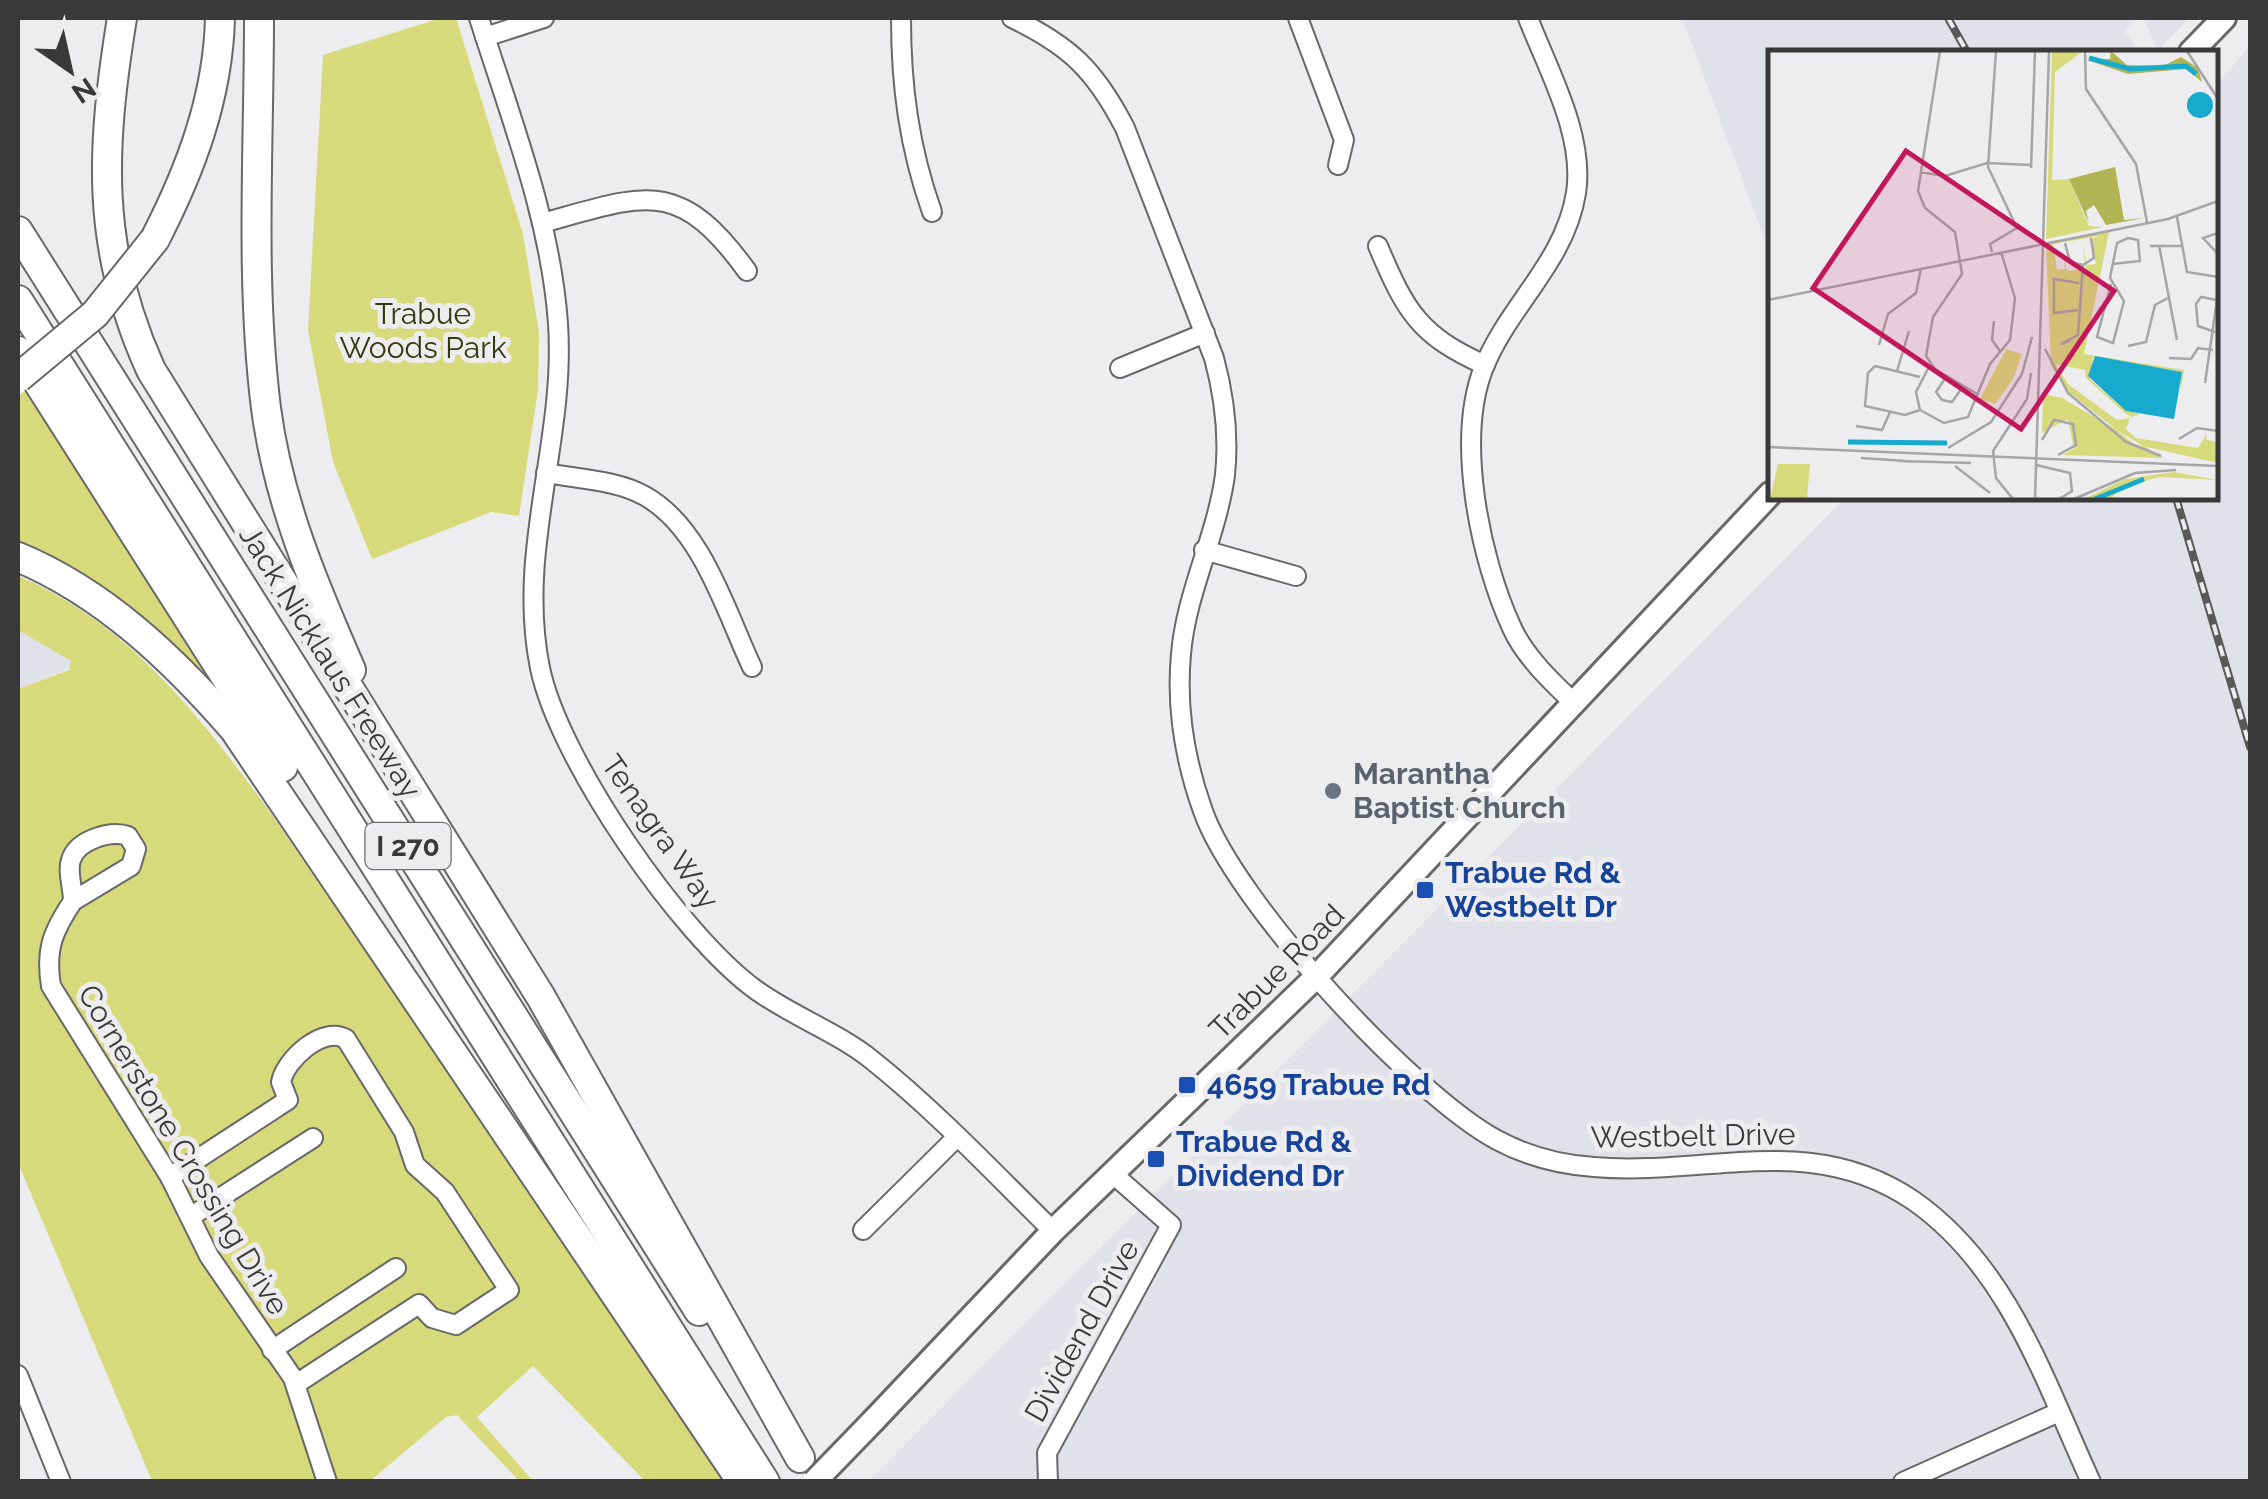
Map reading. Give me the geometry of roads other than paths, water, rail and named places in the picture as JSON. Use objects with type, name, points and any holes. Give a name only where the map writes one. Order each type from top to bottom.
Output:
[{"type":"highway","points":[[122,18],[106,126],[104,175],[112,253],[131,326],[176,418],[541,997],[810,1474]]},
{"type":"highway","points":[[18,378],[95,314],[155,239],[189,172],[210,100],[220,18]]},
{"type":"highway","points":[[259,18],[260,349],[267,412],[292,525],[382,745]]},
{"type":"highway","name":"Jack Nicklaus Freeway","points":[[18,231],[733,1365],[810,1474]]},
{"type":"highway","name":"I 270","points":[[18,300],[765,1482]]},
{"type":"highway","points":[[18,351],[297,788],[356,888],[386,951]]},
{"type":"highway","points":[[18,558],[97,602],[184,672],[258,762],[343,897],[386,951],[742,1482]]},
{"type":"main road","points":[[2193,50],[2224,18]]},
{"type":"main road","name":"Trabue Road","points":[[810,1474],[874,1420],[1053,1231],[1318,975],[1768,496]]},
{"type":"street","name":"Tenagra Way","points":[[479,18],[542,223],[558,324],[546,473],[533,546],[532,610],[540,671],[588,786],[705,943],[754,988],[867,1056],[1053,1231]]},
{"type":"street","points":[[485,36],[544,18]]},
{"type":"street","points":[[901,18],[900,80],[915,162],[932,212]]},
{"type":"street","name":"Westbelt Drive","points":[[1012,18],[1050,36],[1080,59],[1107,94],[1125,128],[1205,333],[1223,392],[1224,476],[1181,654],[1181,721],[1188,767],[1226,861],[1274,926],[1318,975],[1443,1103],[1494,1138],[1532,1155],[1614,1168],[1753,1158],[1802,1161],[1851,1172],[1911,1199],[1953,1232],[1981,1262],[2013,1314],[2091,1482]]},
{"type":"street","points":[[1298,18],[1344,140],[1338,166]]},
{"type":"street","points":[[1528,18],[1574,146],[1576,190],[1566,234],[1485,365],[1470,438],[1476,496],[1494,577],[1513,630],[1549,679],[1576,704]]},
{"type":"street","points":[[542,223],[632,200],[680,204],[719,233],[746,271]]},
{"type":"street","points":[[1378,246],[1398,294],[1422,328],[1485,365]]},
{"type":"street","points":[[1120,368],[1205,333]]},
{"type":"street","points":[[546,473],[625,487],[647,496],[671,516],[702,561],[752,667]]},
{"type":"street","points":[[1204,550],[1296,576]]},
{"type":"street","name":"Cornerstone Crossing Drive","points":[[73,901],[51,932],[47,960],[51,986],[170,1177],[209,1256],[296,1384],[327,1482]]},
{"type":"street","points":[[170,1177],[288,1100],[281,1082],[289,1062],[328,1034],[338,1034],[346,1039],[404,1132],[416,1165],[445,1192],[509,1290],[456,1324],[432,1318],[419,1304],[296,1384]]},
{"type":"street","points":[[863,1230],[956,1137]]},
{"type":"street","points":[[190,1217],[312,1138]]},
{"type":"street","name":"Dividend Drive","points":[[1048,1482],[1046,1453],[1170,1225],[1113,1174]]},
{"type":"street","points":[[272,1350],[396,1268]]},
{"type":"street","points":[[18,1375],[61,1482]]},
{"type":"street","points":[[1903,1482],[2058,1412]]},
{"type":"railway","points":[[1948,18],[1966,50]]},
{"type":"railway","points":[[2177,500],[2250,747]]},
{"type":"place","name":"Marantha Baptist Church","points":[[1333,791]]},
{"type":"place","name":"Trabue Rd & Westbelt Dr","points":[[1425,890]]},
{"type":"place","name":"4659 Trabue Rd","points":[[1187,1085]]},
{"type":"place","name":"Trabue Rd & Dividend Dr","points":[[1156,1159]]},
{"type":"park label","name":"Trabue Woods Park","points":[[423,331]]}]
